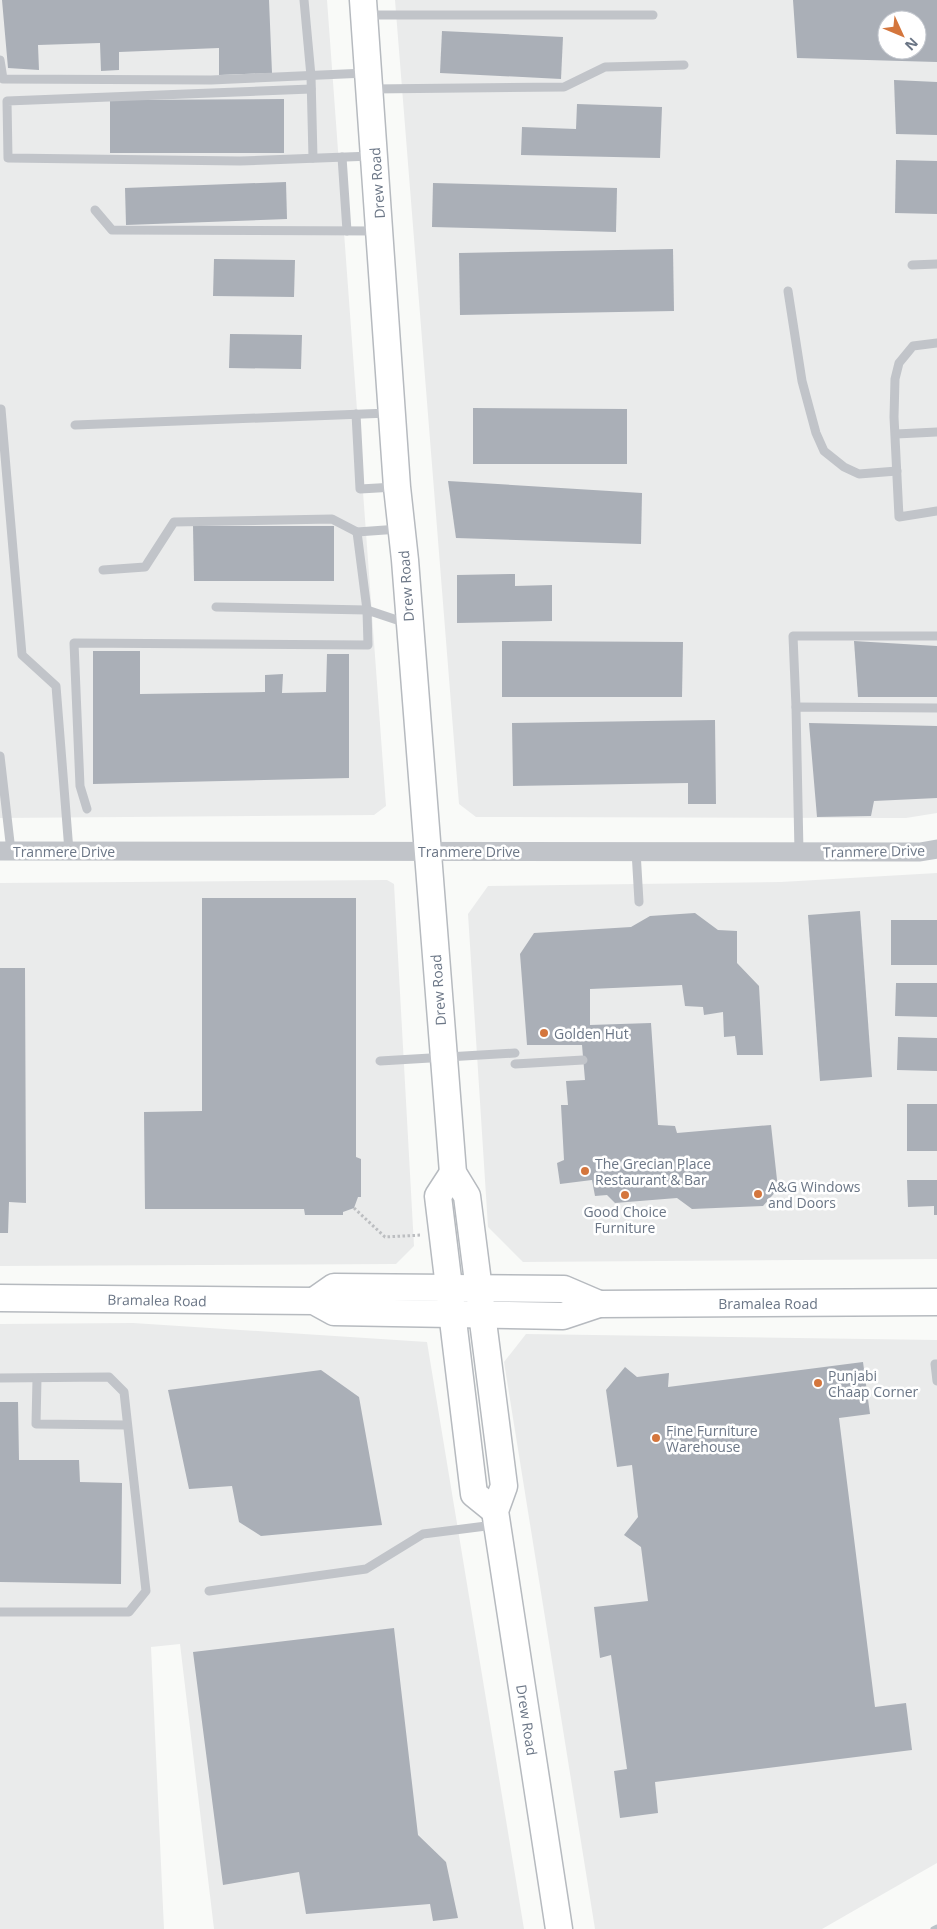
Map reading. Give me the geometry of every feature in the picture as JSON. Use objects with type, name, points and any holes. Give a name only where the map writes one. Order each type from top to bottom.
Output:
[{"type":"street","name":"Drew Road","points":[[363,7],[397,487],[402,529],[453,1172],[467,1196],[504,1486],[496,1518],[559,1929]]},
{"type":"street","name":"Tranmere Drive","points":[[6,852],[920,852],[937,849]]},
{"type":"street","points":[[453,1172],[438,1196],[448,1288],[474,1494],[496,1518]]},
{"type":"street","name":"Bramalea Road","points":[[314,1301],[334,1287],[478,1288],[564,1289],[599,1304]]},
{"type":"street","name":"Bramalea Road","points":[[0,1298],[314,1301],[334,1312],[563,1316],[599,1304],[937,1302]]},
{"type":"lane","points":[[304,0],[311,76],[312,158]]},
{"type":"lane","points":[[363,7],[653,15]]},
{"type":"lane","points":[[0,60],[3,79],[211,80],[311,76],[369,81],[564,87],[604,67],[684,65]]},
{"type":"lane","points":[[311,89],[7,101],[8,158],[240,161],[375,156]]},
{"type":"lane","points":[[342,157],[347,231]]},
{"type":"lane","points":[[96,210],[112,230],[380,232]]},
{"type":"lane","points":[[912,265],[937,264]]},
{"type":"lane","points":[[788,291],[802,381],[816,433],[824,451],[844,468],[859,474],[896,471]]},
{"type":"lane","points":[[937,343],[914,346],[899,363],[895,379],[896,471],[900,517],[937,510]]},
{"type":"lane","points":[[1,410],[22,655],[56,686],[70,852]]},
{"type":"lane","points":[[75,425],[392,413]]},
{"type":"lane","points":[[356,414],[360,488],[397,487]]},
{"type":"lane","points":[[896,434],[937,432]]},
{"type":"lane","points":[[103,570],[145,568],[174,522],[332,519],[357,532],[402,529]]},
{"type":"lane","points":[[87,809],[80,786],[74,643],[368,645],[367,610],[357,532]]},
{"type":"lane","points":[[216,607],[367,610],[409,624]]},
{"type":"lane","points":[[799,852],[793,636],[937,636]]},
{"type":"lane","points":[[796,707],[937,708]]},
{"type":"lane","points":[[0,756],[6,852]]},
{"type":"lane","points":[[636,852],[639,902]]},
{"type":"lane","points":[[380,1061],[515,1053]]},
{"type":"lane","points":[[515,1064],[583,1060]]},
{"type":"lane","points":[[937,1364],[935,1364],[937,1381]]},
{"type":"lane","points":[[0,1378],[109,1377],[124,1392],[146,1591],[129,1612],[0,1612]]},
{"type":"lane","points":[[37,1378],[36,1424],[127,1425]]},
{"type":"lane","points":[[209,1591],[366,1569],[423,1534],[496,1518]]},
{"type":"path","points":[[354,1208],[385,1237],[420,1235],[442,1229]]},
{"type":"shaded area","points":[[0,0],[327,0],[386,806],[374,815],[0,818]]},
{"type":"shaded area","points":[[395,0],[937,0],[937,813],[906,818],[476,817],[459,804]]},
{"type":"shaded area","points":[[937,873],[937,1259],[523,1262],[488,1227],[468,914],[488,886],[781,882]]},
{"type":"shaded area","points":[[387,880],[394,884],[414,1246],[396,1264],[0,1266],[0,883]]},
{"type":"shaded area","points":[[133,1323],[427,1342],[524,1929],[214,1929],[180,1644],[151,1647],[164,1929],[0,1929],[0,1324]]},
{"type":"shaded area","points":[[526,1334],[937,1340],[937,1863],[822,1929],[595,1929],[504,1362]]},
{"type":"building","points":[[2,0],[269,0],[272,73],[219,75],[219,48],[119,52],[119,70],[101,71],[100,43],[38,45],[39,70],[8,68]]},
{"type":"building","points":[[793,0],[937,0],[937,62],[797,58]]},
{"type":"building","points":[[442,31],[563,37],[561,79],[440,73]]},
{"type":"building","points":[[894,80],[937,82],[937,135],[896,134]]},
{"type":"building","points":[[284,99],[284,153],[110,153],[110,100]]},
{"type":"building","points":[[577,104],[662,107],[660,158],[521,155],[522,127],[576,129]]},
{"type":"building","points":[[896,160],[937,161],[937,214],[895,213]]},
{"type":"building","points":[[286,182],[287,219],[126,225],[125,188]]},
{"type":"building","points":[[433,183],[617,188],[616,232],[432,227]]},
{"type":"building","points":[[673,249],[674,311],[460,315],[459,253]]},
{"type":"building","points":[[214,259],[295,260],[294,297],[213,296]]},
{"type":"building","points":[[230,334],[302,335],[301,369],[229,368]]},
{"type":"building","points":[[473,408],[627,409],[627,464],[473,464]]},
{"type":"building","points":[[448,481],[642,493],[641,544],[456,538]]},
{"type":"building","points":[[193,526],[334,526],[334,581],[194,581]]},
{"type":"building","points":[[515,574],[515,586],[552,585],[552,621],[457,623],[457,575]]},
{"type":"building","points":[[502,641],[683,642],[682,697],[502,697]]},
{"type":"building","points":[[854,641],[937,646],[937,697],[858,697]]},
{"type":"building","points":[[93,651],[140,651],[140,694],[265,692],[265,675],[283,674],[282,693],[326,692],[327,654],[349,654],[349,778],[93,784]]},
{"type":"building","points":[[715,720],[716,804],[688,804],[688,783],[513,786],[512,723]]},
{"type":"building","points":[[809,723],[937,726],[937,798],[874,801],[871,816],[817,817]]},
{"type":"building","points":[[202,898],[356,898],[356,1157],[361,1159],[361,1197],[358,1197],[354,1208],[343,1212],[343,1215],[305,1215],[304,1209],[145,1209],[144,1112],[202,1111]]},
{"type":"building","points":[[860,911],[872,1077],[820,1081],[808,915]]},
{"type":"building","points":[[695,913],[718,930],[737,931],[737,963],[759,986],[763,1055],[737,1055],[735,1036],[724,1037],[723,1012],[704,1015],[703,1007],[685,1006],[682,985],[590,989],[590,1025],[651,1023],[658,1125],[675,1126],[677,1133],[771,1125],[778,1189],[763,1206],[692,1209],[677,1198],[615,1203],[607,1195],[595,1196],[592,1180],[560,1184],[557,1163],[564,1160],[561,1105],[568,1105],[566,1081],[585,1080],[582,1045],[527,1045],[520,954],[534,933],[631,927],[650,916]]},
{"type":"building","points":[[891,920],[937,920],[937,965],[891,965]]},
{"type":"building","points":[[0,968],[25,968],[26,1203],[9,1202],[8,1233],[0,1233]]},
{"type":"building","points":[[896,983],[937,983],[937,1017],[895,1016]]},
{"type":"building","points":[[898,1037],[937,1038],[937,1071],[897,1070]]},
{"type":"building","points":[[907,1104],[937,1104],[937,1151],[907,1151]]},
{"type":"building","points":[[907,1180],[937,1180],[937,1215],[934,1215],[934,1206],[908,1207]]},
{"type":"building","points":[[863,1362],[870,1414],[839,1418],[875,1707],[906,1703],[912,1750],[655,1782],[658,1813],[620,1818],[614,1771],[627,1769],[611,1655],[600,1658],[594,1607],[648,1601],[641,1547],[624,1535],[638,1517],[632,1465],[617,1467],[606,1390],[625,1367],[637,1377],[669,1373],[668,1387]]},
{"type":"building","points":[[321,1370],[359,1397],[382,1525],[261,1536],[239,1522],[232,1486],[189,1489],[168,1390]]},
{"type":"building","points":[[0,1402],[18,1402],[19,1460],[79,1460],[80,1482],[122,1483],[121,1584],[0,1582]]},
{"type":"building","points":[[394,1628],[418,1835],[446,1862],[458,1918],[433,1921],[430,1904],[306,1914],[299,1872],[223,1885],[193,1652]]},
{"type":"waterway","points":[[933,1929],[937,1927]]},
{"type":"place","name":"Golden Hut","points":[[544,1033]]},
{"type":"place","name":"The Grecian Place Restaurant & Bar","points":[[585,1171]]},
{"type":"place","name":"A&G Windows and Doors","points":[[758,1194]]},
{"type":"place","name":"Good Choice Furniture","points":[[625,1195]]},
{"type":"place","name":"Punjabi Chaap Corner","points":[[818,1383]]},
{"type":"place","name":"Fine Furniture Warehouse","points":[[656,1438]]}]
